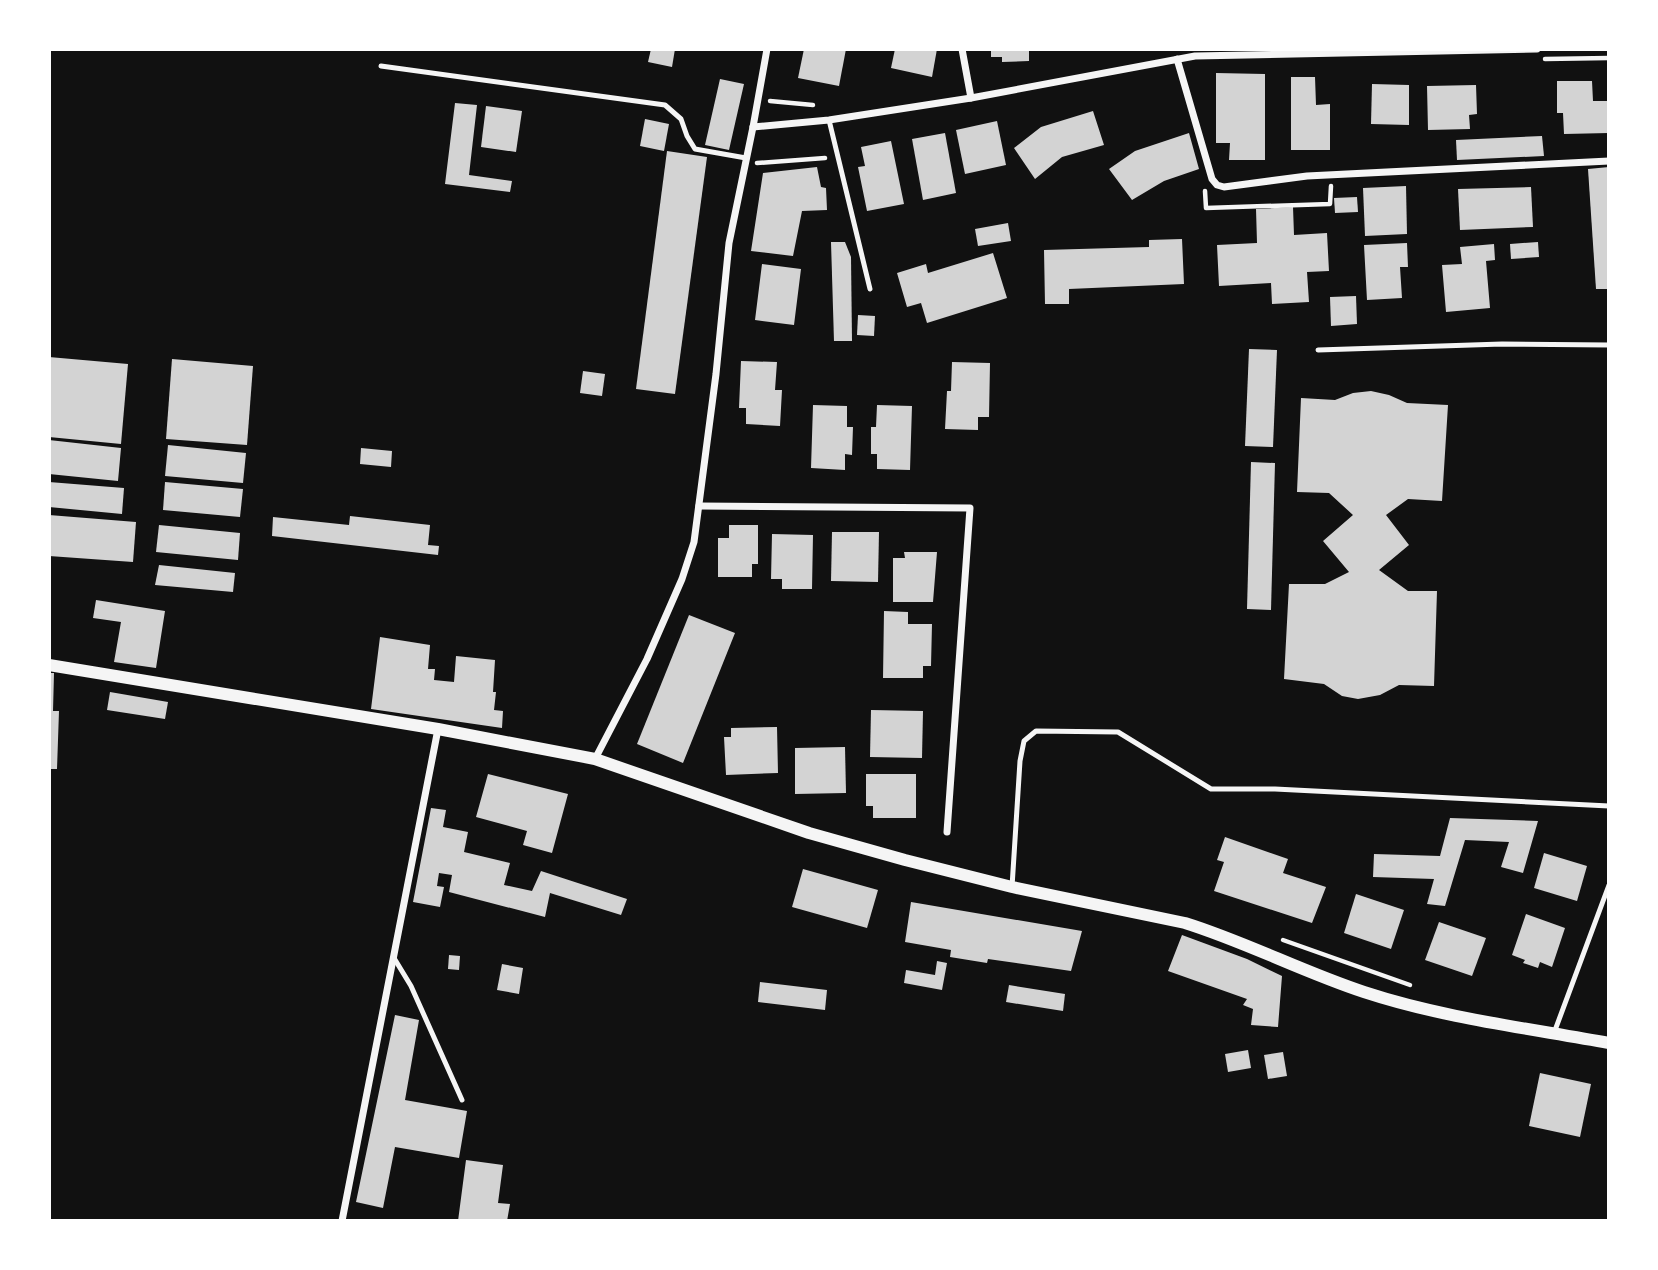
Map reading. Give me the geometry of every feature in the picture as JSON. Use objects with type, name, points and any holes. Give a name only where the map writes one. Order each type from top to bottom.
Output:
[{"type":"street","points":[[595,759],[647,659],[682,579],[694,542],[729,243],[767,49]]},
{"type":"street","points":[[962,49],[971,98]]},
{"type":"street","points":[[753,127],[829,120],[971,98],[1195,56],[1537,49]]},
{"type":"street","points":[[1177,59],[1212,179],[1217,185],[1224,187],[1307,176],[1609,161]]},
{"type":"street","points":[[699,506],[970,508],[947,832]]},
{"type":"street","points":[[49,665],[438,729],[595,759],[809,833],[1012,887],[1185,923],[1362,991],[1412,1006],[1609,1043]]},
{"type":"street","points":[[342,1221],[438,729]]},
{"type":"lane","points":[[381,66],[665,105],[681,120],[695,149],[746,158]]},
{"type":"lane","points":[[829,120],[870,289]]},
{"type":"lane","points":[[1318,350],[1502,344],[1609,345]]},
{"type":"lane","points":[[1012,887],[1020,761],[1024,741],[1036,731],[1118,732],[1210,789],[1275,789],[1609,806]]},
{"type":"lane","points":[[1554,1033],[1609,884]]},
{"type":"lane","points":[[394,958],[411,986],[461,1100]]},
{"type":"building","points":[[651,49],[675,49],[672,67],[648,62]]},
{"type":"building","points":[[804,49],[846,49],[839,86],[798,78]]},
{"type":"building","points":[[895,49],[937,49],[932,77],[891,68]]},
{"type":"building","points":[[991,49],[1029,49],[1029,61],[1002,62],[1002,57],[991,57]]},
{"type":"building","points":[[1216,73],[1265,74],[1265,160],[1229,160],[1230,143],[1216,143]]},
{"type":"building","points":[[1291,77],[1315,77],[1316,105],[1330,104],[1330,150],[1291,150]]},
{"type":"building","points":[[720,79],[744,84],[729,150],[705,145]]},
{"type":"building","points":[[1557,81],[1592,81],[1593,101],[1609,101],[1609,133],[1564,134],[1563,113],[1557,113]]},
{"type":"building","points":[[1372,84],[1409,85],[1409,125],[1371,124]]},
{"type":"building","points":[[1476,85],[1477,114],[1469,115],[1470,129],[1428,130],[1427,86]]},
{"type":"building","points":[[455,103],[477,105],[469,175],[512,181],[510,192],[445,184]]},
{"type":"building","points":[[486,106],[522,111],[516,152],[481,147]]},
{"type":"building","points":[[1093,111],[1104,145],[1062,157],[1035,179],[1014,148],[1041,127]]},
{"type":"building","points":[[645,119],[669,124],[664,151],[640,146]]},
{"type":"building","points":[[997,121],[1006,165],[965,174],[956,130]]},
{"type":"building","points":[[945,133],[956,193],[923,200],[912,139]]},
{"type":"building","points":[[1189,133],[1199,169],[1164,181],[1132,200],[1109,169],[1135,151]]},
{"type":"building","points":[[1542,136],[1544,156],[1457,160],[1456,140]]},
{"type":"building","points":[[891,141],[904,204],[867,211],[858,167],[865,166],[861,147]]},
{"type":"building","points":[[667,151],[707,157],[675,394],[636,389]]},
{"type":"building","points":[[817,167],[821,187],[826,188],[827,210],[802,211],[793,256],[751,251],[763,173]]},
{"type":"building","points":[[1609,167],[1609,289],[1596,289],[1588,169]]},
{"type":"building","points":[[1406,186],[1407,234],[1365,236],[1363,188]]},
{"type":"building","points":[[1531,187],[1533,227],[1460,230],[1458,189]]},
{"type":"building","points":[[1357,197],[1358,212],[1335,213],[1334,198]]},
{"type":"building","points":[[1293,207],[1294,235],[1327,233],[1329,271],[1307,272],[1309,302],[1272,304],[1271,283],[1219,286],[1217,245],[1257,243],[1256,209]]},
{"type":"building","points":[[1008,223],[1011,241],[978,246],[975,229]]},
{"type":"building","points":[[1182,239],[1184,284],[1069,289],[1069,304],[1045,304],[1044,250],[1149,247],[1149,240]]},
{"type":"building","points":[[831,242],[845,242],[851,257],[852,341],[834,341]]},
{"type":"building","points":[[1538,242],[1539,257],[1511,259],[1510,244]]},
{"type":"building","points":[[1407,243],[1408,267],[1400,267],[1402,298],[1367,300],[1364,245]]},
{"type":"building","points":[[1494,244],[1495,260],[1486,261],[1490,308],[1446,312],[1442,265],[1462,264],[1460,247]]},
{"type":"building","points":[[993,253],[1007,298],[927,323],[921,303],[907,307],[897,273],[926,264],[928,273]]},
{"type":"building","points":[[762,264],[801,269],[794,325],[755,320]]},
{"type":"building","points":[[1356,296],[1357,324],[1331,326],[1330,297]]},
{"type":"building","points":[[858,315],[875,316],[874,336],[857,335]]},
{"type":"building","points":[[1249,349],[1277,350],[1273,447],[1245,446]]},
{"type":"building","points":[[49,357],[128,364],[121,444],[49,437]]},
{"type":"building","points":[[172,359],[253,366],[247,445],[166,439]]},
{"type":"building","points":[[741,361],[777,362],[775,390],[782,390],[780,426],[746,424],[746,408],[739,408]]},
{"type":"building","points":[[952,362],[990,363],[989,417],[978,417],[978,430],[945,429]]},
{"type":"building","points":[[583,371],[605,374],[602,396],[580,393]]},
{"type":"building","points":[[1371,391],[1407,403],[1448,405],[1442,501],[1408,499],[1386,515],[1409,545],[1379,570],[1408,591],[1437,591],[1434,686],[1399,685],[1380,695],[1358,699],[1342,696],[1324,684],[1284,679],[1289,584],[1325,584],[1349,572],[1323,541],[1353,515],[1329,493],[1297,492],[1301,398],[1335,400],[1353,393]]},
{"type":"building","points":[[813,405],[847,406],[847,427],[853,427],[852,455],[845,454],[845,470],[811,468]]},
{"type":"building","points":[[877,405],[912,406],[910,470],[877,469],[877,454],[871,454],[871,427],[876,427]]},
{"type":"building","points":[[49,440],[121,448],[118,481],[49,474]]},
{"type":"building","points":[[168,445],[246,453],[243,483],[165,476]]},
{"type":"building","points":[[361,448],[392,451],[391,467],[360,464]]},
{"type":"building","points":[[1251,462],[1275,463],[1271,610],[1247,609]]},
{"type":"building","points":[[49,482],[124,488],[122,514],[49,507]]},
{"type":"building","points":[[165,482],[243,489],[240,517],[163,510]]},
{"type":"building","points":[[49,515],[136,522],[133,562],[49,556]]},
{"type":"building","points":[[350,516],[430,525],[428,545],[439,546],[438,555],[272,536],[273,517],[349,525]]},
{"type":"building","points":[[159,525],[240,533],[238,560],[156,552]]},
{"type":"building","points":[[729,525],[758,525],[758,564],[752,564],[752,577],[718,577],[718,538],[729,538]]},
{"type":"building","points":[[832,532],[879,532],[878,582],[831,581]]},
{"type":"building","points":[[772,534],[813,535],[812,589],[782,589],[782,579],[771,579]]},
{"type":"building","points":[[904,552],[937,552],[933,602],[893,602],[893,558],[905,558]]},
{"type":"building","points":[[159,565],[235,573],[233,592],[155,585]]},
{"type":"building","points":[[96,600],[165,611],[156,668],[114,662],[121,622],[93,618]]},
{"type":"building","points":[[884,611],[908,612],[908,624],[932,624],[931,666],[923,666],[923,678],[883,678]]},
{"type":"building","points":[[689,615],[735,633],[683,763],[637,744]]},
{"type":"building","points":[[380,637],[430,645],[428,669],[435,669],[434,680],[454,682],[456,656],[495,660],[494,710],[503,711],[502,728],[371,709]]},
{"type":"building","points":[[49,673],[54,673],[53,711],[59,711],[57,769],[49,769]]},
{"type":"building","points":[[110,692],[168,702],[165,719],[107,710]]},
{"type":"building","points":[[871,710],[923,711],[922,758],[870,757]]},
{"type":"building","points":[[777,727],[778,773],[726,775],[724,737],[731,737],[731,728]]},
{"type":"building","points":[[845,747],[846,793],[795,794],[795,748]]},
{"type":"building","points":[[488,774],[568,794],[552,853],[523,845],[527,831],[476,817]]},
{"type":"building","points":[[866,774],[916,774],[916,818],[873,818],[873,806],[866,806]]},
{"type":"building","points":[[431,808],[446,810],[443,827],[468,832],[464,852],[510,863],[504,885],[532,891],[541,871],[627,899],[621,915],[550,893],[545,917],[449,892],[452,875],[439,873],[437,886],[444,887],[440,907],[413,902]]},
{"type":"building","points":[[1450,818],[1538,821],[1523,873],[1501,867],[1509,842],[1465,840],[1445,906],[1427,904],[1434,879],[1373,877],[1374,854],[1440,856]]},
{"type":"building","points":[[1225,837],[1288,859],[1283,873],[1326,887],[1312,923],[1214,891],[1224,862],[1217,860]]},
{"type":"building","points":[[1544,853],[1587,866],[1577,901],[1534,888]]},
{"type":"building","points":[[803,869],[878,890],[867,928],[792,907]]},
{"type":"building","points":[[1356,894],[1404,910],[1391,949],[1344,933]]},
{"type":"building","points":[[911,902],[1082,931],[1071,971],[988,959],[987,963],[950,957],[951,950],[905,942]]},
{"type":"building","points":[[1526,914],[1565,928],[1552,967],[1540,962],[1538,968],[1523,963],[1525,960],[1512,955]]},
{"type":"building","points":[[1439,922],[1486,938],[1472,976],[1425,960]]},
{"type":"building","points":[[1182,935],[1247,959],[1282,976],[1278,1027],[1251,1025],[1253,1009],[1243,1005],[1247,999],[1168,971]]},
{"type":"building","points":[[449,955],[460,956],[459,970],[448,969]]},
{"type":"building","points":[[937,961],[947,963],[942,990],[904,983],[906,970],[935,975]]},
{"type":"building","points":[[502,964],[523,968],[519,994],[497,990]]},
{"type":"building","points":[[760,982],[827,990],[825,1010],[758,1002]]},
{"type":"building","points":[[1009,985],[1065,994],[1063,1011],[1006,1002]]},
{"type":"building","points":[[395,1015],[419,1020],[405,1100],[467,1111],[459,1158],[395,1147],[383,1208],[356,1202]]},
{"type":"building","points":[[1248,1050],[1251,1068],[1228,1072],[1225,1054]]},
{"type":"building","points":[[1283,1052],[1287,1076],[1268,1079],[1264,1055]]},
{"type":"building","points":[[1540,1073],[1591,1084],[1580,1137],[1529,1126]]},
{"type":"building","points":[[466,1160],[503,1165],[498,1203],[510,1204],[507,1221],[458,1221]]}]
